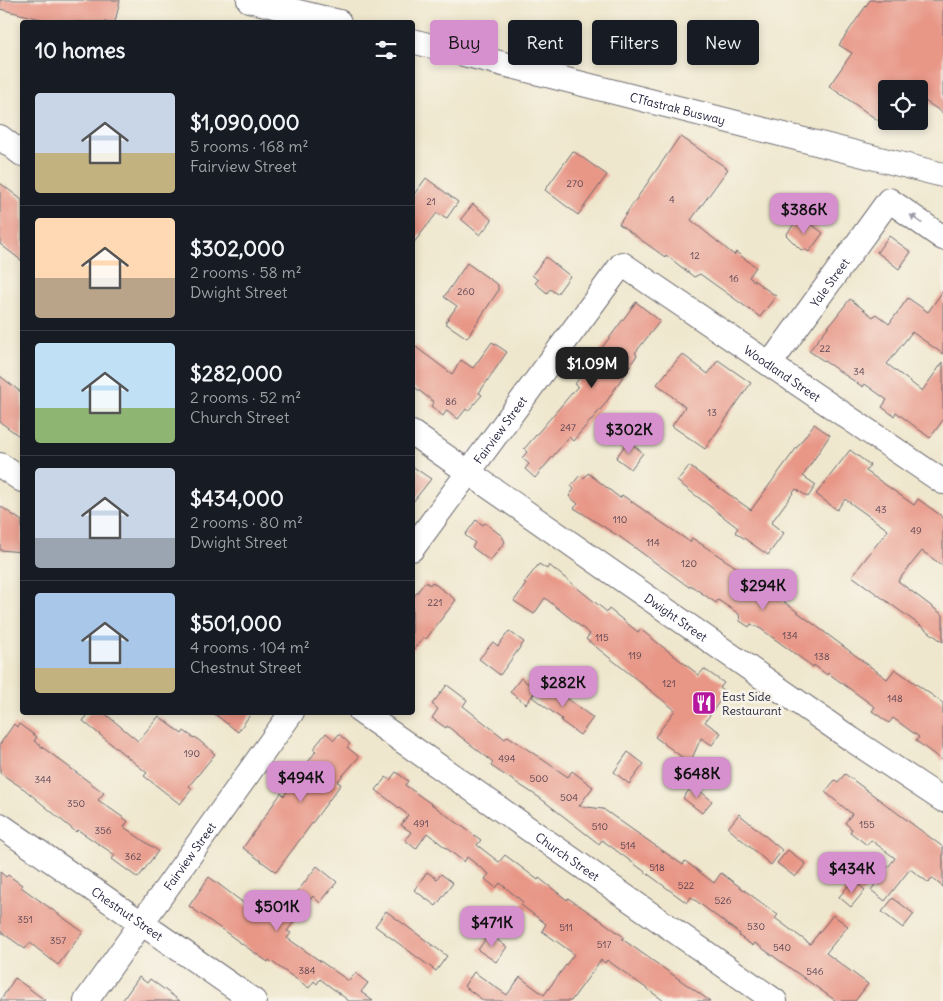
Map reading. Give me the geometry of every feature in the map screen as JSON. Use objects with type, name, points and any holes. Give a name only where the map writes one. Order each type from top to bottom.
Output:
[{"type":"street","points":[[249,0],[331,20]]},
{"type":"street","name":"CTfastrak Busway","points":[[415,42],[943,175]]},
{"type":"street","points":[[0,137],[20,152]]},
{"type":"street","name":"Yale Street","points":[[770,364],[889,200],[943,238]]},
{"type":"street","name":"Woodland Street","points":[[622,264],[943,482]]},
{"type":"street","name":"Fairview Street","points":[[415,545],[622,264]]},
{"type":"street","name":"Dwight Street","points":[[415,435],[851,739],[943,800]]},
{"type":"street","points":[[0,465],[20,479]]},
{"type":"street","name":"Fairview Street","points":[[86,1001],[290,715]]},
{"type":"street","name":"Church Street","points":[[365,715],[775,1001]]},
{"type":"street","name":"Chestnut Street","points":[[0,826],[254,1001]]},
{"type":"building","points":[[0,0],[120,0],[115,20],[45,20],[0,9]]},
{"type":"building","points":[[870,0],[943,0],[943,113],[928,103],[928,80],[878,80],[878,120],[829,86],[852,53],[839,45]]},
{"type":"building","points":[[680,136],[728,169],[691,220],[734,255],[736,252],[756,267],[749,277],[776,296],[760,317],[700,274],[694,277],[666,255],[665,257],[619,224]]},
{"type":"building","points":[[573,151],[607,175],[578,215],[545,190]]},
{"type":"building","points":[[426,178],[458,202],[447,218],[437,213],[415,241],[415,193]]},
{"type":"building","points":[[0,183],[20,198],[20,259],[0,244]]},
{"type":"building","points":[[473,204],[492,220],[480,235],[461,219]]},
{"type":"building","points":[[800,216],[823,233],[809,252],[804,249],[801,250],[786,235]]},
{"type":"building","points":[[889,236],[911,252],[899,269],[877,252]]},
{"type":"building","points":[[546,257],[570,276],[557,294],[550,289],[547,293],[535,283],[538,280],[532,275]]},
{"type":"building","points":[[467,263],[498,285],[498,291],[467,338],[445,323],[457,306],[444,297]]},
{"type":"building","points":[[943,291],[943,354],[912,332],[887,364],[922,391],[943,362],[943,420],[930,438],[896,412],[894,416],[882,407],[887,400],[865,384],[863,387],[809,351],[850,299],[873,317],[876,314],[889,324],[908,298],[928,312]]},
{"type":"building","points":[[636,302],[660,321],[635,353],[637,355],[605,404],[573,441],[569,437],[535,478],[525,469],[529,464],[522,458],[527,452],[524,449],[578,386],[575,384]]},
{"type":"building","points":[[492,342],[507,352],[479,393],[482,395],[468,411],[466,409],[458,419],[447,410],[443,416],[431,406],[434,402],[415,388],[415,346],[452,374],[461,360],[473,368]]},
{"type":"building","points":[[682,354],[708,374],[718,360],[751,383],[705,449],[672,426],[685,407],[657,384]]},
{"type":"building","points":[[0,376],[20,391],[20,437],[0,422]]},
{"type":"building","points":[[814,424],[830,435],[803,476],[816,485],[808,497],[796,489],[771,523],[784,533],[768,555],[735,532],[738,528],[677,481],[689,466],[751,510]]},
{"type":"building","points":[[628,441],[643,453],[631,469],[616,458]]},
{"type":"building","points":[[850,450],[870,465],[866,471],[914,505],[918,499],[943,517],[943,566],[922,551],[898,581],[943,615],[943,642],[852,576],[888,530],[845,499],[837,510],[816,494]]},
{"type":"building","points":[[415,468],[431,479],[415,499]]},
{"type":"building","points":[[588,473],[620,498],[622,495],[690,542],[692,538],[748,575],[887,679],[895,669],[943,703],[943,761],[916,741],[919,737],[893,718],[889,723],[872,711],[875,707],[828,673],[827,675],[814,665],[813,667],[761,629],[751,624],[749,627],[740,621],[739,614],[718,600],[716,603],[690,585],[689,587],[620,537],[574,508],[578,504],[569,496],[574,489],[571,486],[580,475],[584,478]]},
{"type":"building","points":[[0,506],[20,520],[20,552],[0,550]]},
{"type":"building","points":[[476,520],[483,525],[485,523],[502,536],[505,542],[490,561],[472,547],[475,543],[465,535]]},
{"type":"building","points":[[539,564],[547,569],[549,565],[607,612],[609,609],[638,632],[640,629],[699,675],[704,669],[724,683],[720,688],[726,692],[705,722],[721,733],[712,745],[701,738],[690,763],[655,737],[675,710],[586,639],[590,634],[545,598],[534,614],[514,601],[526,584],[524,583]]},
{"type":"building","points":[[425,582],[430,585],[432,582],[456,600],[426,639],[424,637],[415,648],[415,595]]},
{"type":"building","points":[[509,631],[524,642],[500,675],[479,659],[493,642],[498,646]]},
{"type":"building","points":[[521,678],[536,690],[526,704],[510,692]]},
{"type":"building","points":[[543,680],[593,718],[580,735],[532,697]]},
{"type":"building","points":[[447,685],[467,700],[463,706],[505,739],[508,736],[568,777],[572,771],[593,787],[579,806],[603,809],[683,865],[685,861],[714,883],[721,873],[778,915],[775,918],[810,944],[833,915],[848,926],[826,953],[868,984],[855,1001],[836,1001],[755,943],[753,946],[739,936],[740,934],[691,897],[687,903],[602,840],[599,844],[540,798],[491,766],[493,762],[447,726],[446,728],[432,718],[438,709],[432,704]]},
{"type":"building","points":[[88,715],[107,715],[138,741],[159,716],[182,734],[184,731],[195,737],[215,754],[189,786],[192,789],[180,804],[144,776],[147,773],[83,721]]},
{"type":"building","points":[[216,715],[250,715],[238,732]]},
{"type":"building","points":[[14,724],[17,727],[19,724],[37,737],[34,741],[104,793],[98,800],[128,821],[124,827],[158,851],[138,878],[112,859],[115,855],[78,830],[76,832],[24,789],[0,773],[0,744]]},
{"type":"building","points":[[326,733],[334,740],[339,734],[350,744],[347,747],[359,757],[337,782],[341,784],[276,872],[243,848],[281,793],[284,796],[316,751],[313,749]]},
{"type":"building","points":[[628,752],[644,764],[629,784],[614,772]]},
{"type":"building","points":[[396,772],[408,781],[405,785],[481,840],[477,845],[499,862],[505,855],[567,900],[568,898],[602,921],[624,937],[622,939],[710,1001],[664,1001],[607,960],[605,963],[601,960],[571,1001],[484,1001],[464,986],[474,972],[507,995],[520,977],[544,995],[574,954],[542,931],[546,924],[521,905],[523,902],[500,883],[496,888],[485,879],[489,874],[467,857],[464,862],[427,833],[416,849],[405,840],[411,832],[401,825],[408,815],[376,790],[386,777],[390,780]]},
{"type":"building","points":[[845,774],[943,847],[943,887],[932,878],[929,883],[910,869],[885,901],[871,890],[895,858],[871,840],[867,845],[850,832],[852,829],[845,823],[852,814],[825,792],[835,780],[838,782]]},
{"type":"building","points":[[693,785],[712,801],[702,813],[683,798]]},
{"type":"building","points":[[739,814],[782,850],[771,865],[728,828]]},
{"type":"building","points":[[788,850],[806,864],[795,877],[777,863]]},
{"type":"building","points":[[317,866],[337,882],[320,903],[313,896],[287,931],[291,933],[287,938],[349,981],[355,973],[368,983],[361,992],[373,1001],[349,1001],[320,979],[317,984],[314,981],[309,988],[269,960],[268,962],[189,906],[209,877],[249,907],[251,904],[275,921]]},
{"type":"building","points":[[0,872],[22,885],[21,887],[83,932],[58,965],[30,943],[25,949],[0,931]]},
{"type":"building","points":[[427,872],[437,879],[441,874],[453,883],[436,906],[414,890]]},
{"type":"building","points":[[853,880],[865,890],[851,907],[839,897]]},
{"type":"building","points":[[893,898],[914,914],[903,928],[882,912]]},
{"type":"building","points":[[386,911],[447,956],[436,971],[375,926]]},
{"type":"building","points":[[489,934],[507,947],[496,962],[478,950]]},
{"type":"building","points":[[139,977],[147,983],[150,979],[180,1001],[122,1001]]},
{"type":"building","points":[[15,978],[46,1001],[0,1001]]},
{"type":"place","name":"East Side Restaurant","points":[[704,703]]}]
